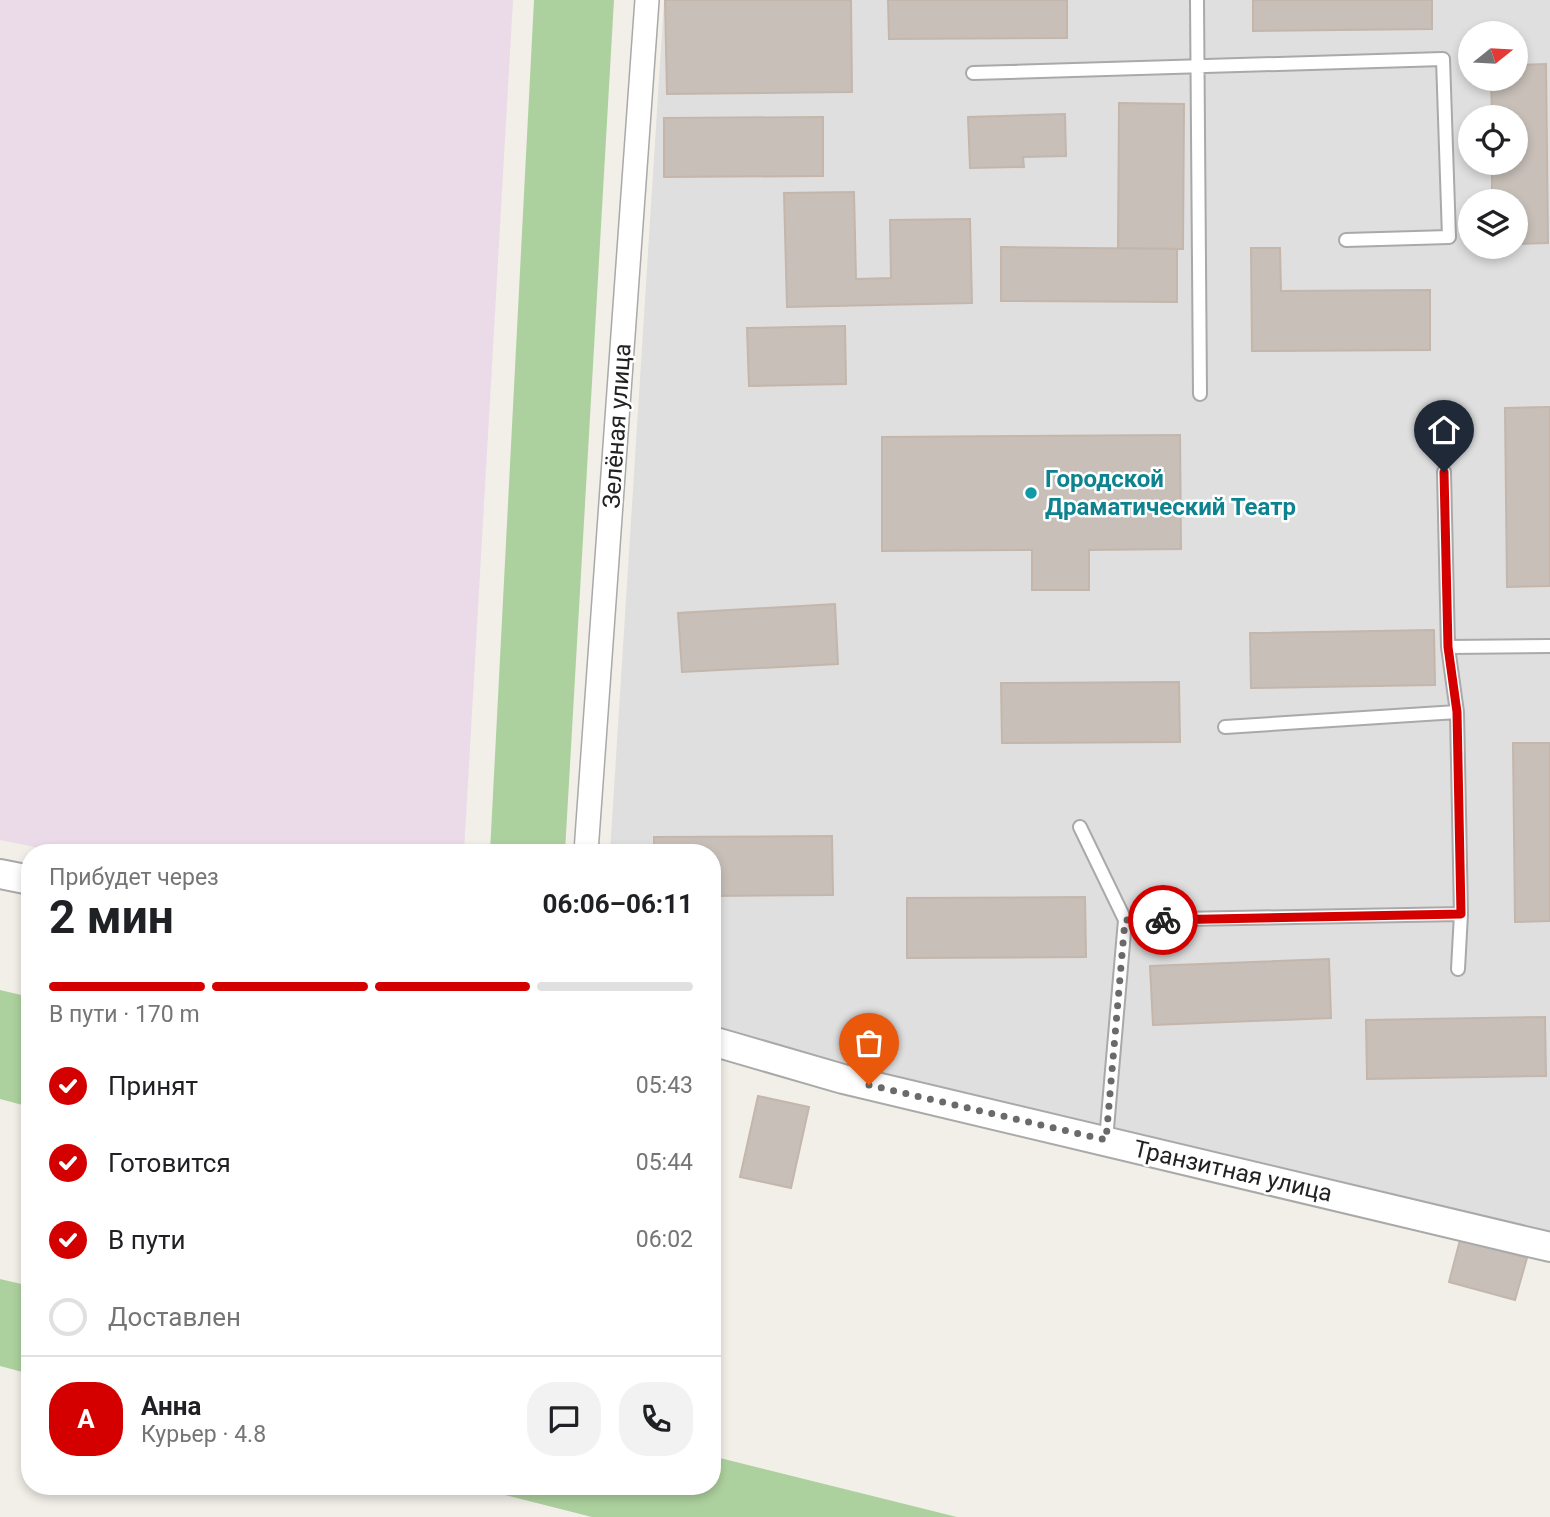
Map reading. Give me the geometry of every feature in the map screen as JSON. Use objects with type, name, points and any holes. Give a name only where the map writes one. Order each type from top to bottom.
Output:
[{"type":"street","name":"Зелёная улица","points":[[587,844],[647,0]]},
{"type":"street","points":[[0,874],[21,878]]},
{"type":"street","name":"Транзитная улица","points":[[721,1044],[843,1079],[1550,1247]]},
{"type":"lane","points":[[1197,0],[1200,394]]},
{"type":"lane","points":[[973,73],[1443,59],[1449,237],[1346,240]]},
{"type":"lane","points":[[1444,472],[1448,647],[1457,712],[1461,914],[1458,969]]},
{"type":"lane","points":[[1448,647],[1550,646]]},
{"type":"lane","points":[[1225,727],[1457,712]]},
{"type":"lane","points":[[1080,827],[1125,920],[1106,1140]]},
{"type":"lane","points":[[1125,920],[1461,914]]},
{"type":"shaded area","points":[[0,0],[513,0],[464,844],[21,844],[0,840]]},
{"type":"shaded area","points":[[664,0],[1550,0],[1550,1233],[721,1035],[721,844],[611,844]]},
{"type":"green space","points":[[534,0],[614,0],[565,844],[490,844]]},
{"type":"green space","points":[[0,990],[21,995],[21,1105],[0,1099]]},
{"type":"green space","points":[[0,1279],[21,1284],[21,1372],[0,1366]]},
{"type":"green space","points":[[721,1458],[957,1517],[592,1517],[505,1495],[721,1495]]},
{"type":"building","points":[[665,0],[851,0],[852,92],[667,94]]},
{"type":"building","points":[[888,0],[1067,0],[1067,38],[889,39]]},
{"type":"building","points":[[1253,0],[1432,0],[1432,29],[1253,31]]},
{"type":"building","points":[[1546,64],[1548,243],[1528,244],[1528,189],[1492,189],[1492,175],[1528,175],[1528,105],[1492,105],[1491,91],[1528,91],[1528,65]]},
{"type":"building","points":[[1119,103],[1184,104],[1183,249],[1118,248]]},
{"type":"building","points":[[1065,114],[1066,156],[1023,157],[1024,167],[970,168],[968,117]]},
{"type":"building","points":[[823,117],[823,176],[664,177],[664,118]]},
{"type":"building","points":[[854,192],[856,279],[891,278],[890,220],[970,219],[972,303],[787,307],[784,193]]},
{"type":"building","points":[[1001,247],[1177,249],[1177,302],[1001,301]]},
{"type":"building","points":[[1251,248],[1280,248],[1281,291],[1430,290],[1430,350],[1252,351]]},
{"type":"building","points":[[845,326],[846,384],[749,386],[747,328]]},
{"type":"building","points":[[1550,407],[1550,586],[1507,587],[1505,408]]},
{"type":"building","name":"Городской Драматический Театр","points":[[1180,435],[1181,549],[1089,550],[1089,590],[1032,590],[1032,550],[882,551],[882,437]]},
{"type":"building","points":[[835,604],[838,664],[682,672],[678,613]]},
{"type":"building","points":[[1434,630],[1435,685],[1251,688],[1250,633]]},
{"type":"building","points":[[1179,682],[1180,742],[1002,743],[1001,683]]},
{"type":"building","points":[[1513,743],[1550,743],[1550,921],[1515,922]]},
{"type":"building","points":[[832,836],[833,895],[721,896],[721,844],[654,844],[654,837]]},
{"type":"building","points":[[1085,897],[1086,957],[907,958],[907,898]]},
{"type":"building","points":[[1329,959],[1331,1018],[1153,1025],[1150,966]]},
{"type":"building","points":[[1545,1017],[1546,1076],[1367,1079],[1366,1020]]},
{"type":"building","points":[[758,1096],[809,1107],[791,1188],[740,1177]]},
{"type":"building","points":[[1460,1240],[1527,1258],[1515,1300],[1449,1282]]},
{"type":"way so far","points":[[869,1085],[1106,1140],[1125,920],[1163,920]]},
{"type":"place","name":"Городской Драматический Театр","points":[[1031,493]]},
{"type":"route","points":[[1163,920],[1461,914],[1457,712],[1448,647],[1444,472]]}]
